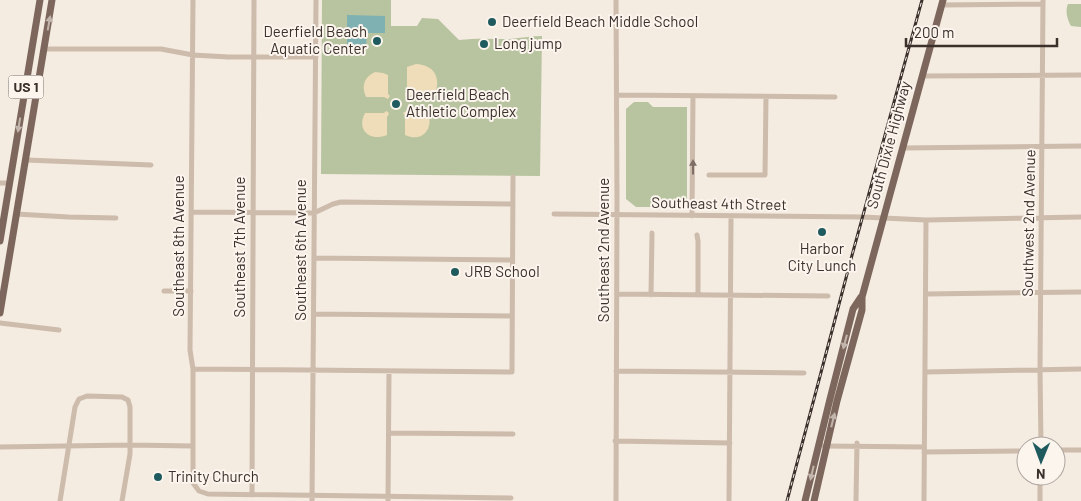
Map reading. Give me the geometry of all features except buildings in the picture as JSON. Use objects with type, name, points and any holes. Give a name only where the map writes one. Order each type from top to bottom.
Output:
[{"type":"main road","name":"US 1","points":[[0,241],[40,0]]},
{"type":"main road","name":"US 1","points":[[0,313],[52,0]]},
{"type":"main road","name":"South Dixie Highway","points":[[814,501],[826,447],[862,310],[862,296],[943,2]]},
{"type":"main road","points":[[36,25],[39,40],[44,49]]},
{"type":"main road","points":[[30,58],[37,65],[39,80]]},
{"type":"main road","points":[[13,162],[16,174],[22,180]]},
{"type":"main road","points":[[10,182],[15,193],[17,210]]},
{"type":"main road","name":"South Dixie Highway","points":[[805,501],[854,309],[862,296]]},
{"type":"street","name":"Southeast 8th Avenue","points":[[193,0],[190,350],[193,369],[193,483],[199,491],[208,494],[252,494]]},
{"type":"street","name":"Southeast 7th Avenue","points":[[252,494],[254,0]]},
{"type":"street","name":"Southeast 6th Avenue","points":[[312,498],[316,0]]},
{"type":"street","name":"Southeast 2nd Avenue","points":[[616,0],[616,501]]},
{"type":"street","points":[[943,2],[1043,2]]},
{"type":"street","name":"Southwest 2nd Avenue","points":[[1040,436],[1043,2]]},
{"type":"street","points":[[44,49],[161,49],[193,54],[254,57],[316,57]]},
{"type":"street","points":[[923,76],[1081,75]]},
{"type":"street","points":[[617,95],[835,97]]},
{"type":"street","points":[[692,216],[693,96]]},
{"type":"street","points":[[708,175],[765,175],[766,97]]},
{"type":"street","points":[[903,148],[1081,146]]},
{"type":"street","points":[[26,160],[151,165]]},
{"type":"street","points":[[193,369],[512,372],[513,177]]},
{"type":"street","points":[[0,182],[10,182]]},
{"type":"street","points":[[192,212],[314,213],[341,202],[513,204]]},
{"type":"street","points":[[17,210],[68,217],[116,218]]},
{"type":"street","name":"Southeast 4th Street","points":[[554,214],[926,220],[1081,217]]},
{"type":"street","points":[[729,501],[731,217]]},
{"type":"street","points":[[924,501],[926,220]]},
{"type":"street","points":[[651,295],[652,233]]},
{"type":"street","points":[[697,235],[698,295]]},
{"type":"street","points":[[314,258],[512,260]]},
{"type":"street","points":[[164,291],[191,291]]},
{"type":"street","points":[[926,294],[1081,292]]},
{"type":"street","points":[[616,294],[828,296]]},
{"type":"street","points":[[314,314],[512,316]]},
{"type":"street","points":[[0,323],[59,330]]},
{"type":"street","points":[[925,372],[1081,369]]},
{"type":"street","points":[[388,498],[389,371]]},
{"type":"street","points":[[616,371],[804,373]]},
{"type":"street","points":[[60,501],[75,407],[79,399],[87,396],[122,397],[128,400],[130,407],[130,445],[122,501]]},
{"type":"street","points":[[388,433],[513,434]]},
{"type":"street","points":[[616,442],[730,443]]},
{"type":"street","points":[[818,446],[857,445],[924,449],[1016,451]]},
{"type":"street","points":[[856,501],[857,445]]},
{"type":"street","points":[[0,447],[193,446]]},
{"type":"street","points":[[1066,450],[1081,450]]},
{"type":"street","points":[[1040,486],[1040,501]]},
{"type":"street","points":[[252,494],[312,498],[511,498]]},
{"type":"green space","points":[[322,0],[391,0],[391,26],[417,26],[422,18],[438,19],[459,40],[542,36],[540,176],[321,174]]},
{"type":"green space","points":[[1068,4],[1081,4],[1081,27],[1071,26],[1068,21]]},
{"type":"green space","points":[[634,102],[648,102],[653,107],[687,107],[687,207],[636,207],[626,199],[626,109]]},
{"type":"sand","points":[[416,64],[428,67],[435,74],[437,89],[435,95],[405,96],[407,91],[407,67]]},
{"type":"sand","points":[[375,72],[388,75],[388,94],[390,96],[388,99],[384,97],[366,97],[364,82],[368,76]]},
{"type":"sand","points":[[386,111],[389,114],[387,117],[387,135],[375,137],[366,133],[362,125],[365,113],[384,113]]},
{"type":"sand","points":[[406,111],[428,113],[428,129],[421,136],[411,137],[405,135],[405,116],[403,113]]},
{"type":"water","points":[[347,15],[385,16],[385,33],[367,33],[366,47],[347,47]]},
{"type":"railway","points":[[787,501],[922,0]]},
{"type":"place","name":"Deerfield Beach Middle School","points":[[492,22]]},
{"type":"place","name":"Deerfield Beach Aquatic Center","points":[[377,41]]},
{"type":"place","name":"Long jump","points":[[484,44]]},
{"type":"place","name":"Deerfield Beach Athletic Complex","points":[[396,104]]},
{"type":"place","name":"Harbor City Lunch","points":[[822,232]]},
{"type":"place","name":"JRB School","points":[[455,272]]},
{"type":"place","name":"Trinity Church","points":[[158,477]]}]
